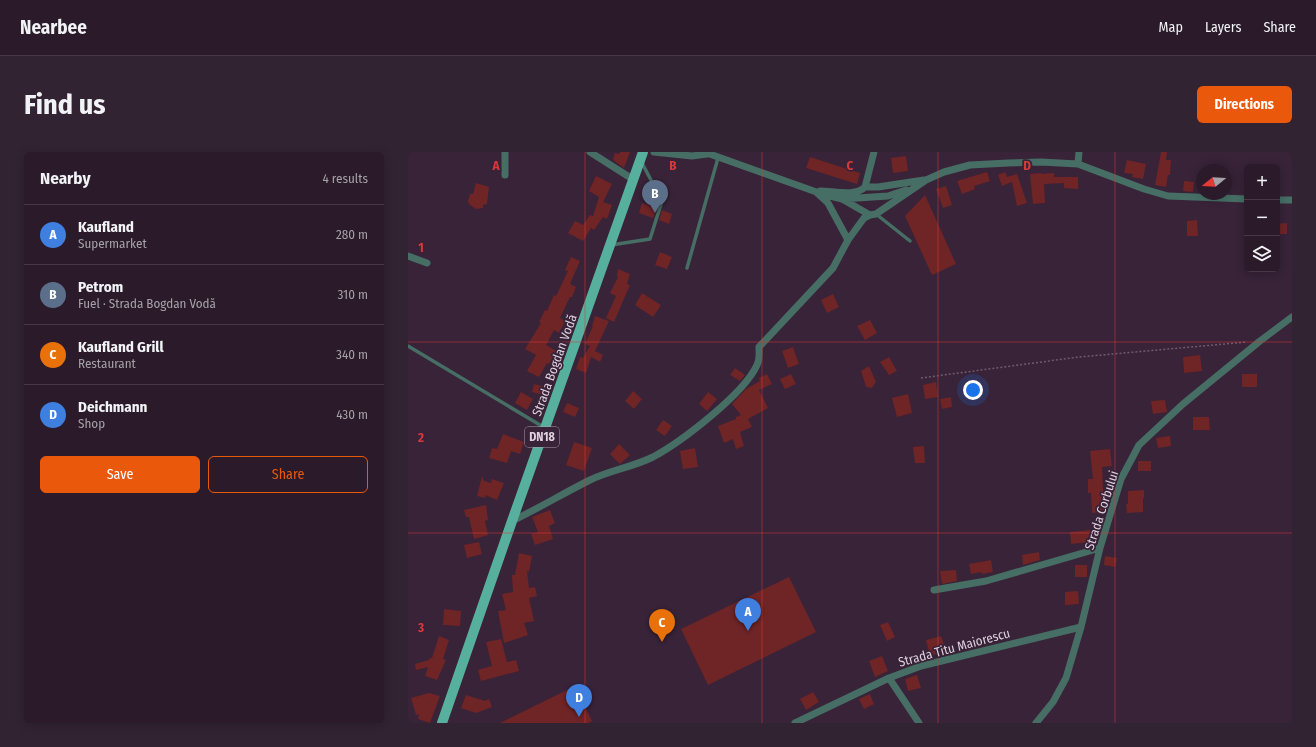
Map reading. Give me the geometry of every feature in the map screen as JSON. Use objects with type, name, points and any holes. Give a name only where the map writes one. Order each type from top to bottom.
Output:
[{"type":"main road","name":"Strada Bogdan Vodă","points":[[442,723],[642,156]]},
{"type":"street","points":[[505,152],[505,175]]},
{"type":"street","points":[[590,152],[634,180]]},
{"type":"street","points":[[654,152],[692,156],[705,153],[822,194],[842,199],[872,215]]},
{"type":"street","points":[[814,190],[848,193],[858,192],[864,187],[874,152]]},
{"type":"street","points":[[1078,164],[1079,152]]},
{"type":"street","points":[[842,199],[898,194],[944,172],[970,165],[1041,162],[1078,164],[1144,189],[1168,196],[1244,199]]},
{"type":"street","points":[[864,187],[878,187],[926,180]]},
{"type":"street","points":[[512,521],[608,472],[643,462],[654,457],[681,440],[711,416],[734,395],[747,380],[757,366],[760,357],[759,347],[833,268],[848,240],[864,218],[872,215],[926,180]]},
{"type":"street","points":[[863,197],[878,187]]},
{"type":"street","points":[[814,190],[828,203],[848,240]]},
{"type":"street","points":[[1280,200],[1292,200]]},
{"type":"street","points":[[408,256],[427,263]]},
{"type":"street","name":"Strada Corbului","points":[[1036,723],[1053,702],[1066,678],[1081,627],[1100,548],[1121,479],[1139,445],[1183,404],[1292,317]]},
{"type":"street","points":[[934,590],[986,581],[1100,548]]},
{"type":"street","name":"Strada Titu Maiorescu","points":[[795,723],[889,678],[921,666],[1081,627]]},
{"type":"street","points":[[889,678],[919,723]]},
{"type":"lane","points":[[610,245],[650,239],[662,201],[642,156]]},
{"type":"lane","points":[[687,268],[718,158]]},
{"type":"lane","points":[[872,215],[910,241]]},
{"type":"lane","points":[[408,346],[448,368],[545,428]]},
{"type":"path","points":[[921,378],[1079,357],[1230,343],[1260,342]]},
{"type":"building","points":[[620,152],[630,152],[624,168],[613,160],[615,153],[619,154]]},
{"type":"building","points":[[1161,152],[1167,152],[1166,160],[1171,160],[1170,175],[1168,175],[1166,187],[1155,185]]},
{"type":"building","points":[[906,156],[908,171],[893,173],[891,158]]},
{"type":"building","points":[[810,157],[860,173],[857,184],[806,168]]},
{"type":"building","points":[[1127,160],[1146,164],[1143,179],[1132,177],[1133,174],[1124,173]]},
{"type":"building","points":[[987,172],[990,181],[974,186],[975,189],[962,194],[957,181]]},
{"type":"building","points":[[1005,172],[1007,177],[1017,174],[1027,203],[1017,206],[1012,182],[1002,186],[998,175]]},
{"type":"building","points":[[1054,173],[1054,177],[1078,177],[1078,189],[1064,188],[1064,183],[1044,184],[1045,203],[1033,204],[1030,174]]},
{"type":"building","points":[[596,176],[612,184],[603,202],[612,205],[607,219],[603,217],[594,230],[591,228],[583,241],[568,233],[575,221],[583,225],[590,215],[593,216],[599,197],[589,191]]},
{"type":"building","points":[[1184,181],[1194,182],[1193,192],[1183,191]]},
{"type":"building","points":[[476,183],[489,187],[487,204],[483,205],[483,208],[476,209],[469,204],[468,201],[470,194],[473,194]]},
{"type":"building","points":[[946,186],[952,205],[943,208],[936,189]]},
{"type":"building","points":[[925,195],[956,264],[932,275],[905,216]]},
{"type":"building","points":[[642,203],[656,208],[653,218],[639,213]]},
{"type":"building","points":[[662,210],[672,214],[669,224],[659,220]]},
{"type":"building","points":[[1197,220],[1198,236],[1187,236],[1187,221]]},
{"type":"building","points":[[1287,223],[1287,234],[1280,234],[1280,224]]},
{"type":"building","points":[[660,252],[672,257],[667,269],[655,265]]},
{"type":"building","points":[[571,257],[580,261],[570,284],[576,287],[560,318],[565,321],[559,333],[554,330],[546,345],[556,351],[549,364],[547,363],[539,377],[527,371],[536,355],[525,349],[541,323],[539,322],[545,310],[547,311],[554,295],[556,296],[568,271],[565,270]]},
{"type":"building","points":[[618,269],[630,274],[627,284],[630,285],[614,322],[606,318],[616,296],[610,293],[618,277]]},
{"type":"building","points":[[642,293],[661,305],[653,317],[635,305]]},
{"type":"building","points":[[833,294],[839,307],[827,313],[821,300]]},
{"type":"building","points":[[595,316],[609,321],[595,351],[603,355],[600,362],[591,357],[586,373],[576,369],[580,357],[583,358],[590,346],[585,344],[593,326]]},
{"type":"building","points":[[870,320],[877,333],[865,340],[857,326]]},
{"type":"building","points":[[793,347],[799,364],[788,368],[782,351]]},
{"type":"building","points":[[1200,355],[1202,371],[1184,373],[1183,357]]},
{"type":"building","points":[[889,357],[897,371],[889,375],[880,362]]},
{"type":"building","points":[[869,366],[876,382],[872,388],[866,387],[861,371]]},
{"type":"building","points":[[735,368],[745,375],[740,381],[730,375]]},
{"type":"building","points":[[767,374],[772,384],[759,390],[768,408],[748,419],[752,427],[740,432],[744,446],[736,449],[733,439],[724,443],[718,426],[736,419],[736,417],[741,415],[732,404],[746,389],[760,381],[759,378]]},
{"type":"building","points":[[791,374],[796,384],[785,389],[780,379]]},
{"type":"building","points":[[1242,374],[1257,374],[1257,387],[1242,387]]},
{"type":"building","points":[[936,382],[938,397],[925,399],[923,385]]},
{"type":"building","points":[[534,384],[545,387],[543,395],[532,392]]},
{"type":"building","points":[[633,391],[642,399],[634,409],[625,401]]},
{"type":"building","points":[[521,392],[533,399],[527,410],[515,403]]},
{"type":"building","points":[[708,392],[717,399],[707,411],[699,404]]},
{"type":"building","points":[[908,394],[912,413],[897,417],[892,398]]},
{"type":"building","points":[[951,397],[952,407],[942,409],[940,399]]},
{"type":"building","points":[[1165,400],[1167,412],[1153,414],[1151,401]]},
{"type":"building","points":[[567,403],[579,408],[575,417],[563,412]]},
{"type":"building","points":[[1193,417],[1209,417],[1210,430],[1193,430]]},
{"type":"building","points":[[663,420],[672,426],[665,436],[656,430]]},
{"type":"building","points":[[503,434],[524,442],[520,454],[511,451],[507,463],[489,458],[492,448],[497,449]]},
{"type":"building","points":[[1170,436],[1171,446],[1158,448],[1156,438]]},
{"type":"building","points":[[574,442],[592,448],[584,471],[566,465]]},
{"type":"building","points":[[619,444],[630,455],[620,464],[610,454]]},
{"type":"building","points":[[924,446],[925,463],[915,463],[913,447]]},
{"type":"building","points":[[695,448],[698,467],[683,469],[680,451]]},
{"type":"building","points":[[1110,449],[1112,466],[1102,467],[1104,512],[1092,513],[1091,493],[1088,493],[1088,479],[1093,479],[1090,451]]},
{"type":"building","points":[[1138,461],[1151,461],[1151,471],[1138,471]]},
{"type":"building","points":[[482,476],[484,481],[491,483],[492,479],[504,483],[497,500],[485,495],[486,498],[477,496]]},
{"type":"building","points":[[1144,490],[1143,512],[1127,513],[1126,504],[1128,504],[1128,491]]},
{"type":"building","points":[[486,505],[488,520],[485,521],[488,535],[474,539],[469,517],[466,517],[464,510]]},
{"type":"building","points":[[550,510],[555,523],[549,526],[553,539],[535,545],[531,534],[538,532],[532,517]]},
{"type":"building","points":[[1090,530],[1091,542],[1071,544],[1070,532]]},
{"type":"building","points":[[479,542],[482,554],[467,558],[464,545]]},
{"type":"building","points":[[1039,552],[1040,560],[1023,565],[1022,555]]},
{"type":"building","points":[[519,553],[532,556],[529,572],[527,571],[529,588],[535,587],[537,596],[529,598],[534,621],[524,623],[528,635],[504,643],[498,611],[506,610],[502,594],[513,592],[512,575],[515,575]]},
{"type":"building","points":[[1105,556],[1117,558],[1115,567],[1104,565]]},
{"type":"building","points":[[991,560],[993,572],[971,574],[969,564]]},
{"type":"building","points":[[1075,565],[1087,565],[1087,577],[1075,577]]},
{"type":"building","points":[[956,570],[957,581],[942,584],[940,571]]},
{"type":"building","points":[[789,577],[816,632],[708,685],[681,629]]},
{"type":"building","points":[[1078,591],[1079,604],[1065,605],[1065,592]]},
{"type":"building","points":[[444,609],[461,611],[460,626],[443,625]]},
{"type":"building","points":[[888,622],[895,637],[887,641],[880,625]]},
{"type":"building","points":[[439,636],[449,640],[443,659],[446,660],[437,680],[425,676],[428,667],[416,670],[415,664],[432,658]]},
{"type":"building","points":[[941,636],[946,651],[930,656],[926,640]]},
{"type":"building","points":[[501,639],[507,662],[516,660],[519,671],[481,681],[478,670],[492,666],[486,642]]},
{"type":"building","points":[[882,656],[888,671],[875,677],[869,661]]},
{"type":"building","points":[[917,675],[921,688],[908,691],[905,679]]},
{"type":"building","points":[[575,686],[592,721],[589,723],[500,723]]},
{"type":"building","points":[[813,692],[819,702],[806,710],[800,699]]},
{"type":"building","points":[[429,693],[440,696],[430,723],[418,719],[419,714],[416,715],[411,698]]},
{"type":"building","points":[[870,694],[874,704],[864,709],[859,699]]},
{"type":"building","points":[[466,695],[485,701],[489,699],[492,707],[476,713],[461,708]]},
{"type":"place","name":"Petrom","points":[[655,213]]},
{"type":"place","name":"Kaufland","points":[[748,631]]},
{"type":"place","name":"Kaufland Grill","points":[[662,642]]},
{"type":"place","name":"Deichmann","points":[[579,717]]}]
